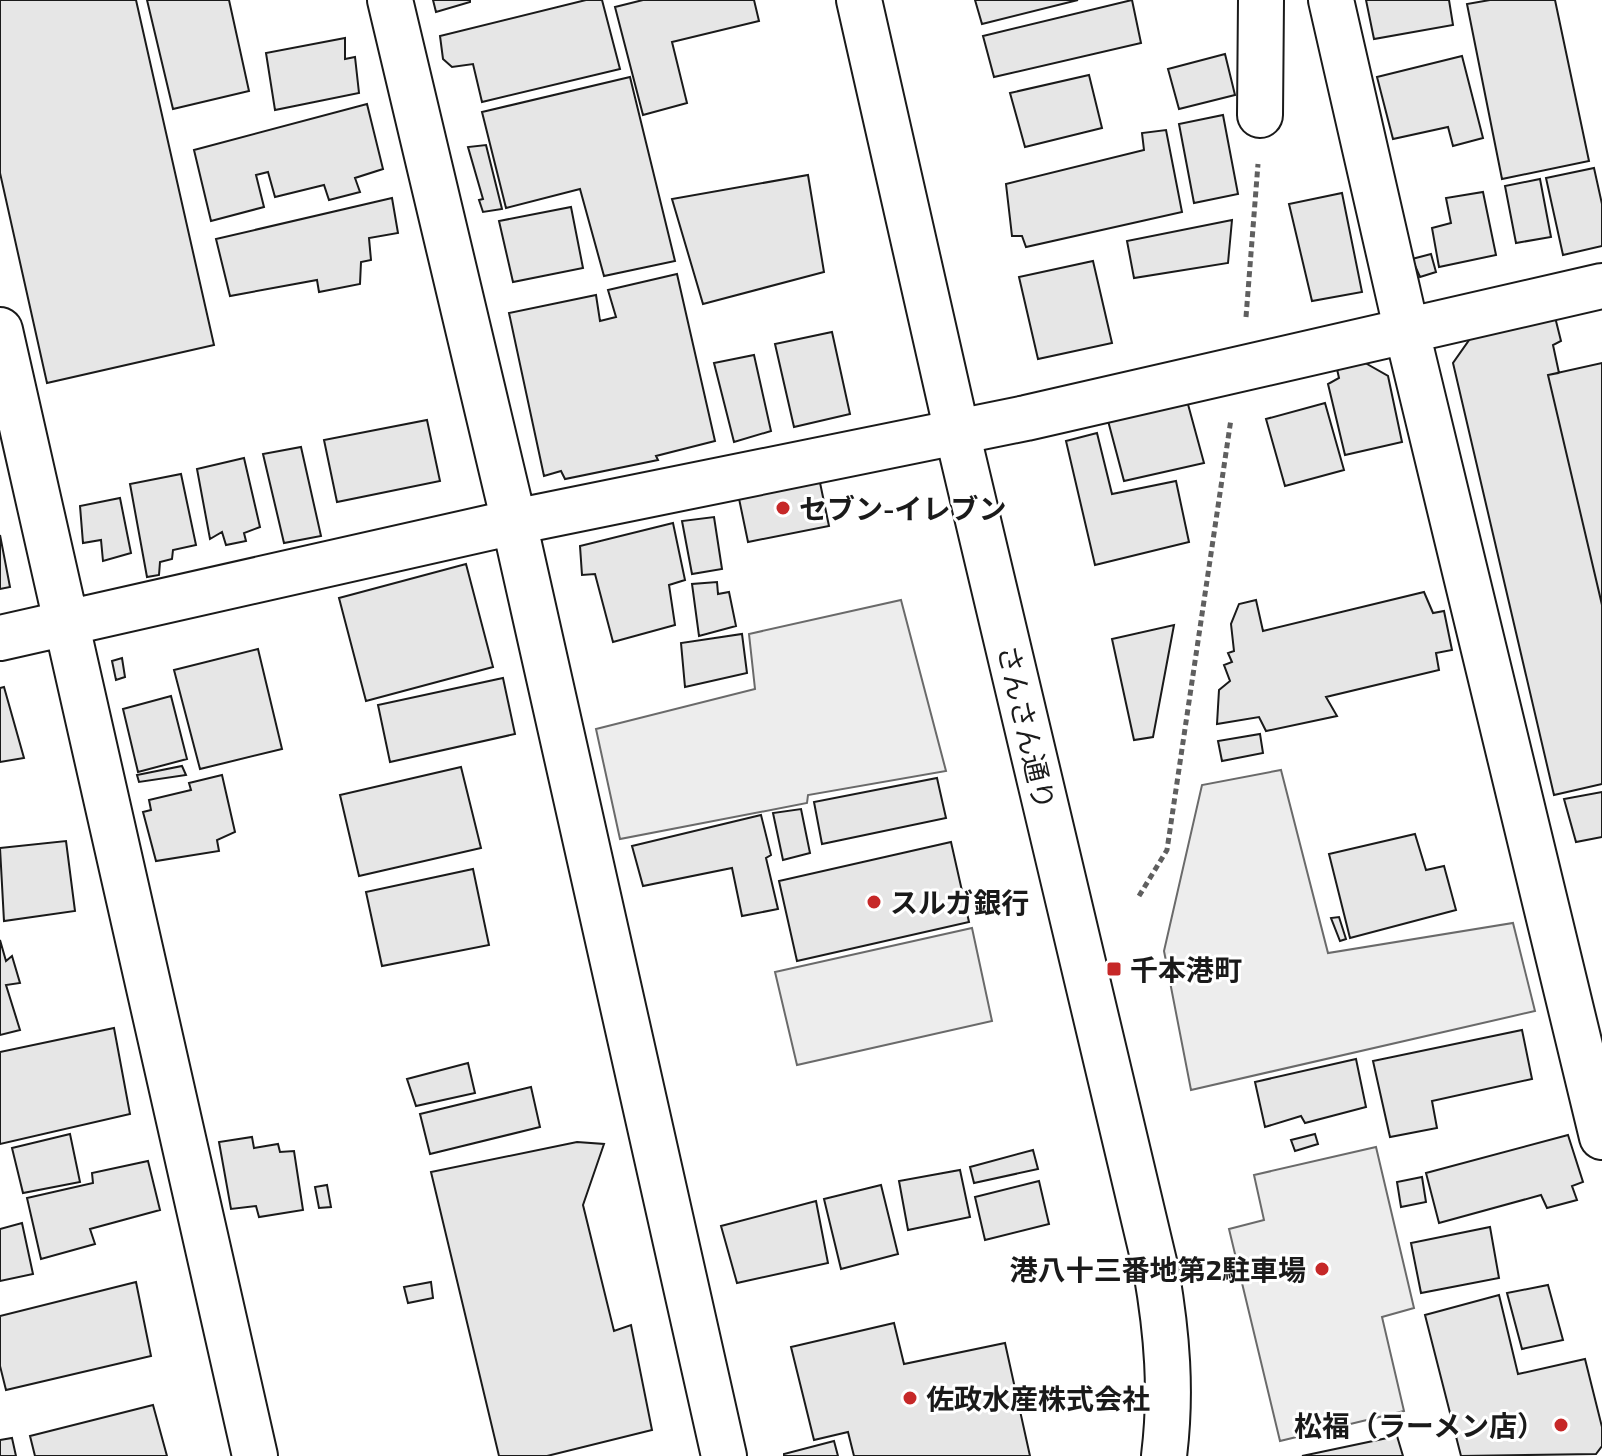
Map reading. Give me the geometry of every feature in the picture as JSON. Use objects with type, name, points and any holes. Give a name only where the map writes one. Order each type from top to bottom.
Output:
[{"type":"street","points":[[390,0],[514,522],[724,1456]]},
{"type":"street","name":"さんさん通り","points":[[859,0],[957,432],[1156,1270],[1167,1331],[1170,1384],[1164,1456]]},
{"type":"street","points":[[1260,115],[1261,0]]},
{"type":"street","points":[[1331,0],[1407,332],[1602,1137]]},
{"type":"street","points":[[0,638],[514,522],[957,432],[1602,286]]},
{"type":"street","points":[[0,330],[255,1456]]},
{"type":"path","points":[[1245,325],[1260,115]]},
{"type":"path","points":[[1139,896],[1167,850],[1232,414]]},
{"type":"shaded area","points":[[901,600],[946,771],[808,795],[807,803],[620,839],[596,729],[755,689],[749,634]]},
{"type":"shaded area","points":[[1281,770],[1328,953],[1513,923],[1535,1011],[1191,1090],[1164,951],[1202,785]]},
{"type":"shaded area","points":[[972,928],[992,1021],[797,1065],[775,972]]},
{"type":"shaded area","name":"港八十三番地第2駐車場","points":[[1376,1147],[1414,1308],[1382,1317],[1404,1411],[1280,1441],[1229,1229],[1264,1220],[1254,1175]]},
{"type":"building","points":[[0,0],[136,0],[214,345],[47,383],[0,173]]},
{"type":"building","points":[[147,0],[229,0],[249,91],[173,109]]},
{"type":"building","points":[[433,0],[470,0],[470,2],[436,12]]},
{"type":"building","points":[[586,0],[602,0],[620,69],[482,102],[473,64],[452,67],[443,59],[440,36]]},
{"type":"building","points":[[643,0],[754,0],[759,21],[672,42],[687,103],[643,115],[615,7]]},
{"type":"building","points":[[975,0],[1078,0],[982,24]]},
{"type":"building","points":[[1132,0],[1141,43],[994,77],[983,36]]},
{"type":"building","points":[[1366,0],[1449,0],[1453,25],[1374,39]]},
{"type":"building","points":[[1490,0],[1555,0],[1589,161],[1502,179],[1467,4]]},
{"type":"building","points":[[345,38],[345,59],[355,57],[359,93],[275,110],[266,53]]},
{"type":"building","points":[[1225,54],[1235,95],[1179,109],[1168,69]]},
{"type":"building","points":[[1462,56],[1483,138],[1453,146],[1448,127],[1393,139],[1377,77]]},
{"type":"building","points":[[1089,75],[1102,128],[1025,147],[1010,93]]},
{"type":"building","points":[[630,77],[675,261],[604,276],[580,189],[506,208],[482,112]]},
{"type":"building","points":[[367,104],[383,169],[355,178],[360,192],[329,200],[324,185],[275,197],[268,172],[256,175],[264,207],[211,221],[194,150]]},
{"type":"building","points":[[1223,115],[1238,194],[1194,203],[1179,124]]},
{"type":"building","points":[[1166,130],[1182,212],[1026,247],[1022,236],[1012,236],[1006,184],[1144,150],[1142,133]]},
{"type":"building","points":[[486,145],[502,209],[483,212],[479,200],[483,199],[468,147]]},
{"type":"building","points":[[1594,168],[1602,204],[1602,246],[1563,255],[1546,178]]},
{"type":"building","points":[[808,175],[824,272],[703,304],[672,199]]},
{"type":"building","points":[[1540,179],[1551,237],[1516,243],[1505,186]]},
{"type":"building","points":[[1483,192],[1496,255],[1439,267],[1432,228],[1451,223],[1446,198]]},
{"type":"building","points":[[1342,193],[1362,292],[1312,301],[1289,204]]},
{"type":"building","points":[[392,198],[398,233],[369,238],[371,260],[361,262],[360,284],[319,292],[317,280],[230,296],[216,239]]},
{"type":"building","points":[[571,207],[583,268],[513,282],[499,221]]},
{"type":"building","points":[[1232,220],[1228,263],[1134,278],[1127,241]]},
{"type":"building","points":[[1431,254],[1436,272],[1420,277],[1412,259]]},
{"type":"building","points":[[1093,261],[1112,343],[1038,359],[1019,277]]},
{"type":"building","points":[[677,274],[715,441],[656,456],[658,460],[565,479],[561,471],[544,476],[509,313],[596,295],[600,321],[616,317],[608,290]]},
{"type":"building","points":[[1555,317],[1561,341],[1553,345],[1559,373],[1548,375],[1602,605],[1602,784],[1554,795],[1453,363],[1472,336]]},
{"type":"building","points":[[832,332],[850,414],[794,427],[775,344]]},
{"type":"building","points":[[754,355],[771,431],[734,442],[714,363]]},
{"type":"building","points":[[1360,360],[1388,376],[1402,442],[1345,455],[1328,384],[1339,378],[1337,369]]},
{"type":"building","points":[[1602,363],[1602,605],[1548,375]]},
{"type":"building","points":[[1186,397],[1204,463],[1124,481],[1107,417]]},
{"type":"building","points":[[1325,403],[1344,470],[1285,486],[1266,419]]},
{"type":"building","points":[[427,420],[440,481],[337,502],[324,440]]},
{"type":"building","points":[[1097,433],[1112,494],[1176,481],[1189,542],[1095,565],[1066,441]]},
{"type":"building","points":[[301,447],[321,536],[284,543],[263,454]]},
{"type":"building","points":[[244,458],[260,527],[244,533],[246,541],[226,545],[222,532],[210,539],[197,469]]},
{"type":"building","name":"セブン-イレブン","points":[[818,473],[829,526],[748,542],[737,489]]},
{"type":"building","points":[[181,474],[196,545],[173,550],[172,559],[160,562],[159,575],[147,577],[130,484]]},
{"type":"building","points":[[120,498],[131,553],[103,561],[101,540],[83,543],[80,506]]},
{"type":"building","points":[[714,517],[722,569],[692,574],[682,521]]},
{"type":"building","points":[[673,523],[685,580],[669,585],[675,625],[613,642],[595,574],[582,575],[580,546]]},
{"type":"building","points":[[0,535],[10,587],[0,589]]},
{"type":"building","points":[[466,564],[493,667],[366,701],[339,598]]},
{"type":"building","points":[[717,582],[718,594],[729,592],[736,626],[699,636],[692,584]]},
{"type":"building","points":[[1424,592],[1433,613],[1444,611],[1452,650],[1436,653],[1439,670],[1326,697],[1337,716],[1266,731],[1259,717],[1217,724],[1219,690],[1230,681],[1224,665],[1232,662],[1228,653],[1234,651],[1231,624],[1239,604],[1256,600],[1263,631]]},
{"type":"building","points":[[1174,625],[1153,737],[1134,740],[1112,639]]},
{"type":"building","points":[[742,634],[747,673],[685,687],[681,643]]},
{"type":"building","points":[[258,649],[282,749],[200,769],[174,670]]},
{"type":"building","points":[[122,658],[125,677],[116,680],[112,661]]},
{"type":"building","points":[[503,678],[515,734],[390,762],[378,705]]},
{"type":"building","points":[[4,687],[24,758],[0,762],[0,688]]},
{"type":"building","points":[[171,696],[187,759],[138,772],[123,709]]},
{"type":"building","points":[[1260,734],[1263,753],[1222,761],[1218,741]]},
{"type":"building","points":[[182,766],[186,775],[139,782],[137,775]]},
{"type":"building","points":[[461,767],[481,848],[359,876],[340,795]]},
{"type":"building","points":[[222,775],[235,832],[217,840],[219,851],[156,861],[143,812],[151,810],[149,800],[191,790],[189,783]]},
{"type":"building","points":[[937,778],[946,818],[822,844],[814,802]]},
{"type":"building","points":[[1602,792],[1602,837],[1576,842],[1564,799]]},
{"type":"building","points":[[801,809],[810,853],[783,860],[773,813]]},
{"type":"building","points":[[761,815],[771,855],[766,858],[778,909],[742,916],[732,868],[643,886],[632,846]]},
{"type":"building","points":[[1415,834],[1426,870],[1444,866],[1456,910],[1350,938],[1329,854]]},
{"type":"building","points":[[66,841],[75,911],[4,921],[0,848]]},
{"type":"building","name":"スルガ銀行","points":[[951,842],[969,922],[797,961],[779,881]]},
{"type":"building","points":[[473,869],[489,945],[382,966],[366,892]]},
{"type":"building","points":[[1339,917],[1346,939],[1340,941],[1331,918]]},
{"type":"building","points":[[0,940],[6,961],[12,956],[20,983],[6,985],[20,1030],[0,1035]]},
{"type":"building","points":[[114,1028],[130,1114],[0,1144],[0,1052]]},
{"type":"building","points":[[1522,1030],[1532,1079],[1432,1101],[1437,1128],[1390,1137],[1373,1061]]},
{"type":"building","points":[[1356,1059],[1366,1107],[1305,1123],[1301,1116],[1265,1127],[1255,1082]]},
{"type":"building","points":[[468,1063],[475,1093],[416,1106],[407,1079]]},
{"type":"building","points":[[531,1087],[540,1127],[430,1154],[420,1114]]},
{"type":"building","points":[[70,1134],[80,1182],[23,1193],[12,1148]]},
{"type":"building","points":[[1315,1134],[1318,1144],[1295,1151],[1291,1140]]},
{"type":"building","points":[[1568,1135],[1583,1182],[1572,1186],[1577,1200],[1547,1208],[1541,1195],[1439,1223],[1426,1173]]},
{"type":"building","points":[[252,1137],[254,1148],[278,1144],[280,1152],[294,1151],[303,1210],[259,1217],[256,1206],[231,1209],[219,1142]]},
{"type":"building","points":[[577,1142],[604,1144],[583,1205],[614,1331],[631,1325],[652,1430],[547,1456],[499,1456],[431,1172]]},
{"type":"building","points":[[1033,1150],[1038,1169],[974,1183],[970,1167]]},
{"type":"building","points":[[148,1161],[160,1210],[90,1229],[95,1244],[41,1259],[27,1198],[93,1183],[92,1173]]},
{"type":"building","points":[[960,1170],[970,1217],[908,1230],[899,1181]]},
{"type":"building","points":[[1422,1177],[1426,1202],[1401,1207],[1397,1182]]},
{"type":"building","points":[[1039,1181],[1049,1224],[985,1240],[975,1197]]},
{"type":"building","points":[[327,1185],[331,1207],[319,1208],[315,1187]]},
{"type":"building","points":[[881,1185],[898,1254],[841,1269],[824,1199]]},
{"type":"building","points":[[816,1201],[828,1263],[737,1283],[721,1226]]},
{"type":"building","points":[[22,1223],[33,1274],[0,1281],[0,1229]]},
{"type":"building","points":[[1490,1227],[1499,1278],[1421,1293],[1411,1243]]},
{"type":"building","points":[[136,1282],[151,1356],[6,1390],[0,1366],[0,1316]]},
{"type":"building","points":[[431,1282],[433,1298],[408,1303],[404,1287]]},
{"type":"building","points":[[1548,1285],[1563,1340],[1522,1349],[1507,1293]]},
{"type":"building","points":[[1499,1295],[1518,1374],[1585,1359],[1602,1427],[1602,1446],[1596,1454],[1461,1456],[1425,1315]]},
{"type":"building","name":"佐政水産株式会社","points":[[894,1323],[904,1364],[1005,1343],[1030,1456],[854,1456],[848,1432],[814,1440],[791,1347]]},
{"type":"building","points":[[153,1405],[167,1456],[35,1456],[30,1436]]},
{"type":"building","points":[[1397,1436],[1403,1456],[1302,1456]]},
{"type":"building","points":[[12,1438],[16,1456],[0,1456],[0,1440]]},
{"type":"building","points":[[834,1441],[838,1456],[784,1456],[784,1454]]},
{"type":"place","name":"セブン-イレブン","points":[[783,508]]},
{"type":"place","name":"スルガ銀行","points":[[874,902]]},
{"type":"place","name":"千本港町","points":[[1114,969]]},
{"type":"place","name":"港八十三番地第2駐車場","points":[[1322,1269]]},
{"type":"place","name":"佐政水産株式会社","points":[[910,1398]]},
{"type":"place","name":"松福（ラーメン店）","points":[[1561,1425]]}]
